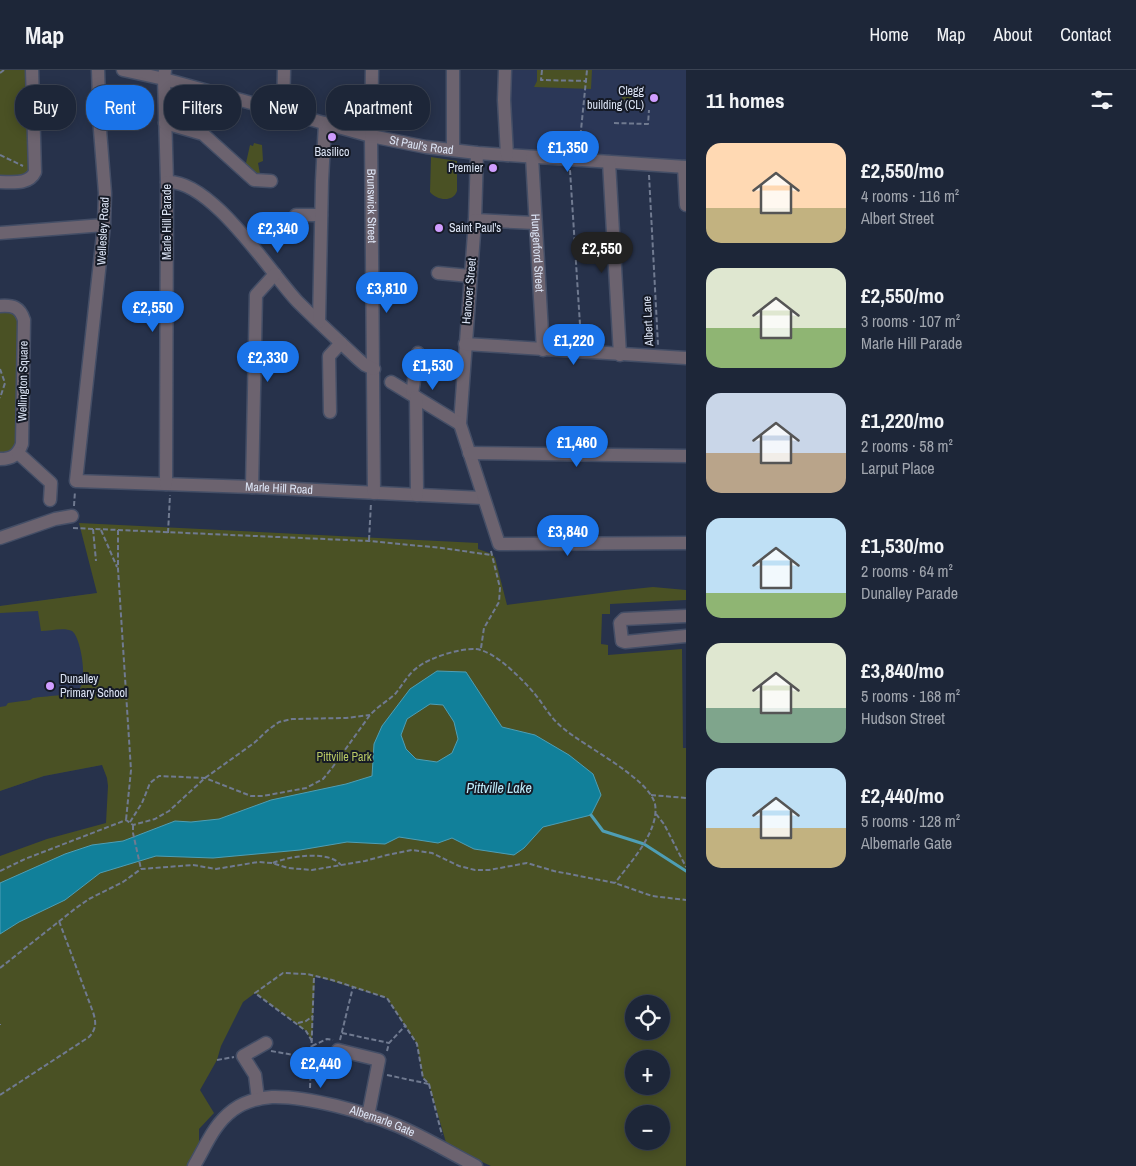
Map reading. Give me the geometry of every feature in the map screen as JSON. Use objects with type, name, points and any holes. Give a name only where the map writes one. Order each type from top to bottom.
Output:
[{"type":"street","points":[[0,182],[24,182],[33,177],[36,166],[32,70]]},
{"type":"street","name":"Wellesley Road","points":[[76,481],[104,225],[105,193],[98,70]]},
{"type":"street","name":"St Paul's Road","points":[[123,70],[164,74],[251,102]]},
{"type":"street","points":[[284,70],[284,85]]},
{"type":"street","name":"Brunswick Street","points":[[372,70],[373,493]]},
{"type":"street","points":[[453,70],[453,150]]},
{"type":"street","points":[[505,70],[504,100],[507,155]]},
{"type":"street","name":"St Paul's Road","points":[[316,121],[371,136],[426,147],[477,153],[685,167]]},
{"type":"street","points":[[319,322],[325,123]]},
{"type":"street","name":"Marle Hill Parade","points":[[165,130],[167,182],[166,484]]},
{"type":"street","points":[[190,130],[204,134],[233,153],[254,180],[272,182]]},
{"type":"street","name":"Hanover Street","points":[[477,153],[475,220],[460,424],[499,544]]},
{"type":"street","name":"Hungerford Street","points":[[532,157],[543,350]]},
{"type":"street","points":[[609,162],[620,354]]},
{"type":"street","points":[[685,167],[686,205]]},
{"type":"street","points":[[167,182],[183,184],[209,201],[250,241],[297,300],[365,365],[374,368]]},
{"type":"street","points":[[296,214],[321,215]]},
{"type":"street","points":[[475,220],[536,224]]},
{"type":"street","points":[[0,233],[104,225]]},
{"type":"street","points":[[438,273],[470,276]]},
{"type":"street","points":[[252,487],[256,295],[275,274]]},
{"type":"street","name":"Wellington Square","points":[[0,306],[15,306],[24,320],[22,444],[18,453]]},
{"type":"street","points":[[330,412],[329,356],[341,343]]},
{"type":"street","points":[[465,344],[686,358]]},
{"type":"street","points":[[417,495],[414,396],[418,353]]},
{"type":"street","points":[[391,382],[460,424]]},
{"type":"street","points":[[0,459],[7,459],[18,453],[51,482],[50,500]]},
{"type":"street","points":[[469,453],[686,456]]},
{"type":"street","name":"Marle Hill Road","points":[[76,481],[483,498]]},
{"type":"street","points":[[0,538],[54,519],[75,520]]},
{"type":"street","points":[[499,544],[686,542]]},
{"type":"street","points":[[686,616],[624,619],[620,623],[620,638],[625,642],[686,636]]},
{"type":"street","points":[[258,1099],[255,1075],[244,1056],[266,1043]]},
{"type":"street","points":[[338,1050],[379,1060],[368,1116]]},
{"type":"street","name":"Albemarle Gate","points":[[194,1166],[207,1140],[218,1124],[234,1110],[258,1099],[274,1097],[309,1101],[368,1116],[398,1126],[476,1166]]},
{"type":"path","points":[[0,73],[4,70]]},
{"type":"path","points":[[542,70],[541,80],[587,81]]},
{"type":"path","points":[[582,352],[574,160],[580,133],[587,70]]},
{"type":"path","points":[[622,92],[622,102],[639,101]]},
{"type":"path","points":[[614,123],[648,124],[649,110]]},
{"type":"path","points":[[0,155],[23,166],[33,177]]},
{"type":"path","name":"Albert Lane","points":[[648,164],[659,357]]},
{"type":"path","points":[[0,369],[5,383],[0,398]]},
{"type":"path","points":[[76,481],[75,520],[93,529],[369,541],[491,555]]},
{"type":"path","points":[[166,484],[166,492],[170,492],[168,533]]},
{"type":"path","points":[[369,541],[373,493]]},
{"type":"path","points":[[93,529],[96,560]]},
{"type":"path","points":[[100,530],[118,569]]},
{"type":"path","points":[[118,530],[118,569],[131,770],[126,820]]},
{"type":"path","points":[[480,649],[484,628],[499,602],[500,588],[489,543],[499,544]]},
{"type":"path","points":[[130,822],[142,802],[150,783],[159,776],[205,778],[255,796],[312,786],[328,774],[370,715],[395,693],[416,668],[425,662],[467,649],[480,649],[491,654],[524,682],[562,728],[637,780],[652,795],[656,814],[653,825],[644,844],[615,883]]},
{"type":"path","points":[[133,825],[155,819],[169,811],[205,778],[254,744],[279,722],[292,719],[346,718],[370,715]]},
{"type":"path","points":[[652,795],[686,798]]},
{"type":"path","points":[[656,814],[664,824],[686,867]]},
{"type":"path","points":[[0,871],[25,859],[126,820],[133,825],[141,869]]},
{"type":"path","points":[[0,968],[89,899],[123,882],[141,869],[193,865],[216,869],[258,862],[272,863],[301,870],[365,861],[406,850],[418,850],[459,866],[475,870],[489,870],[527,863],[554,871],[615,883],[652,896],[686,900]]},
{"type":"path","points":[[272,863],[280,860],[322,855],[337,860],[341,865]]},
{"type":"path","points":[[0,1095],[89,1037],[95,1030],[94,1012],[59,921]]},
{"type":"path","points":[[312,1041],[306,1031],[255,993],[283,973],[314,976],[387,998],[417,1044],[423,1078],[428,1084],[445,1150]]},
{"type":"path","points":[[309,1101],[314,976]]},
{"type":"path","points":[[312,1046],[327,1039],[340,1042],[353,987]]},
{"type":"path","points":[[296,1023],[306,1022],[313,1016]]},
{"type":"path","points":[[379,1060],[385,1057],[389,1043],[406,1025]]},
{"type":"path","points":[[342,1033],[389,1043]]},
{"type":"path","points":[[266,1043],[270,1051],[311,1058]]},
{"type":"path","points":[[217,1060],[244,1056]]},
{"type":"path","points":[[377,1073],[428,1084]]},
{"type":"shaded area","points":[[505,70],[686,70],[686,167],[507,155]]},
{"type":"shaded area","name":"Dunalley Primary School","points":[[97,593],[102,765],[44,776],[0,791],[0,606]]},
{"type":"green space","points":[[0,70],[32,70],[32,85],[15,85],[15,130],[34,130],[35,172],[0,182]]},
{"type":"green space","points":[[537,70],[592,70],[591,89],[534,87],[537,81]]},
{"type":"green space","points":[[625,89],[640,90],[639,101],[622,101],[622,92],[625,92]]},
{"type":"green space","points":[[254,143],[262,145],[263,161],[258,163],[260,174],[257,176],[244,163],[246,163],[250,145],[253,146]]},
{"type":"green space","points":[[431,157],[457,161],[457,191],[455,195],[448,199],[436,197],[430,192]]},
{"type":"green space","points":[[0,306],[19,310],[22,444],[0,459]]},
{"type":"green space","name":"Pittville Park","points":[[79,523],[478,543],[478,549],[492,554],[495,558],[507,605],[653,587],[686,590],[686,600],[610,604],[610,614],[602,614],[601,644],[608,645],[608,655],[682,649],[683,748],[686,748],[686,1166],[491,1166],[447,1146],[429,1084],[423,1078],[417,1044],[387,998],[315,976],[312,1041],[306,1031],[255,993],[243,1002],[221,1046],[217,1060],[200,1090],[214,1113],[199,1129],[199,1157],[194,1166],[0,1166],[0,856],[47,839],[106,823],[108,786],[102,765],[44,776],[0,791],[0,707],[6,706],[8,703],[75,691],[82,685],[83,670],[81,650],[72,631],[61,629],[41,631],[38,611],[0,613],[0,606],[97,593]]},
{"type":"water","name":"Pittville Lake","points":[[437,671],[466,672],[502,727],[535,735],[569,755],[593,774],[601,795],[591,815],[543,827],[524,848],[514,855],[474,849],[452,838],[438,843],[399,837],[385,844],[347,842],[300,850],[213,858],[156,856],[100,873],[65,900],[19,922],[0,934],[0,883],[65,854],[92,845],[123,841],[175,821],[191,822],[219,819],[271,800],[346,784],[372,776],[374,744],[382,726],[410,689]],"holes":[[[430,704],[443,705],[454,722],[458,739],[452,753],[437,762],[416,759],[406,749],[401,735],[407,719]]]},
{"type":"waterway","points":[[591,815],[603,831],[644,844],[686,871]]},
{"type":"place","name":"Clegg building (CL)","points":[[654,98]]},
{"type":"place","name":"Basilico","points":[[332,137]]},
{"type":"place","name":"Premier","points":[[493,168]]},
{"type":"place","name":"Saint Paul's","points":[[439,228]]},
{"type":"place","name":"Dunalley Primary School","points":[[50,686]]}]
